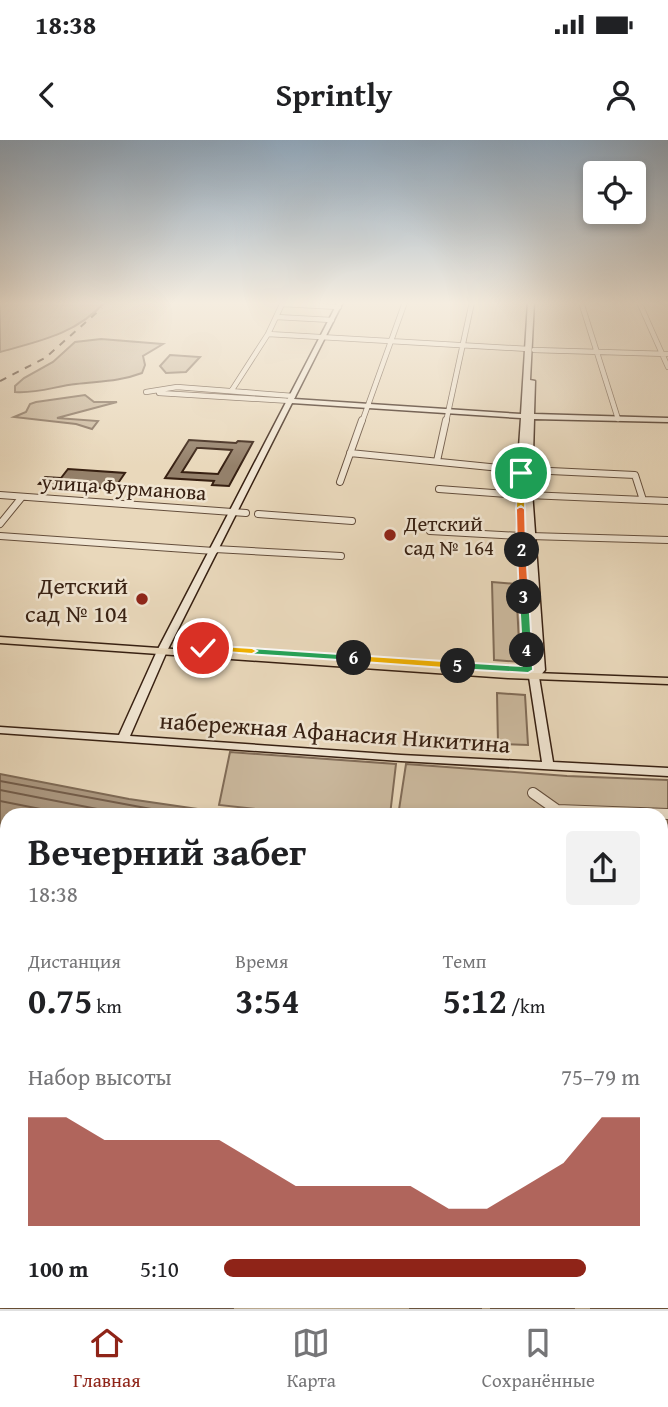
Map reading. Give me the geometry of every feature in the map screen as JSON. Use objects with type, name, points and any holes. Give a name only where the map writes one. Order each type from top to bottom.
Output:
[{"type":"main road","points":[[124,737],[164,648],[313,357]]},
{"type":"main road","points":[[531,357],[524,495],[525,536],[534,672],[548,765]]},
{"type":"main road","points":[[292,398],[668,420]]},
{"type":"main road","points":[[617,416],[668,415]]},
{"type":"main road","points":[[0,634],[164,648]]},
{"type":"main road","points":[[0,640],[668,681]]},
{"type":"main road","points":[[534,672],[668,674]]},
{"type":"main road","name":"набережная Афанасия Никитина","points":[[0,728],[548,765],[668,770]]},
{"type":"street","points":[[232,390],[254,357]]},
{"type":"street","points":[[340,482],[385,357]]},
{"type":"street","points":[[437,461],[461,357]]},
{"type":"street","points":[[598,357],[617,416]]},
{"type":"street","points":[[177,387],[232,390],[292,398],[146,392],[177,387]]},
{"type":"street","points":[[350,453],[525,470],[635,475],[643,500]]},
{"type":"street","points":[[439,489],[668,501]]},
{"type":"street","name":"улица Фурманова","points":[[0,495],[246,513]]},
{"type":"street","points":[[0,524],[22,497]]},
{"type":"street","points":[[258,514],[352,521]]},
{"type":"street","points":[[430,531],[668,540]]},
{"type":"street","points":[[0,536],[341,556]]},
{"type":"street","points":[[533,793],[554,808]]},
{"type":"shaded area","points":[[59,357],[143,357],[145,365],[142,373],[117,380],[15,392],[15,386],[24,378]]},
{"type":"shaded area","points":[[169,357],[200,357],[186,372],[166,373],[160,366]]},
{"type":"shaded area","points":[[85,395],[94,402],[117,402],[57,418],[98,421],[92,429],[76,424],[14,417],[26,412],[30,404],[36,402]]},
{"type":"shaded area","points":[[492,582],[516,584],[520,662],[494,660]]},
{"type":"shaded area","points":[[497,693],[525,695],[528,745],[498,744]]},
{"type":"shaded area","points":[[230,752],[396,764],[391,808],[246,808],[219,805]]},
{"type":"shaded area","points":[[406,764],[567,776],[668,780],[668,808],[399,808]]},
{"type":"shaded area","points":[[233,1308],[233,1309],[0,1309]]},
{"type":"shaded area","points":[[410,1308],[481,1308],[481,1309]]},
{"type":"shaded area","points":[[574,1308],[574,1309],[491,1309]]},
{"type":"shaded area","points":[[591,1308],[668,1308],[668,1309]]},
{"type":"water","points":[[0,774],[191,808],[0,808]]},
{"type":"building","points":[[189,440],[253,442],[229,486],[212,485],[214,481],[165,478]],"holes":[[[197,448],[232,450],[218,474],[182,472]]]},
{"type":"building","points":[[68,469],[125,473],[114,489],[39,484],[45,477],[61,478]]},
{"type":"railway","points":[[0,381],[47,357]]},
{"type":"place","name":"Детский сад № 164","points":[[390,535]]},
{"type":"place","name":"Детский сад № 104","points":[[142,599]]},
{"type":"route","points":[[203,648],[528,670],[521,473]]}]
